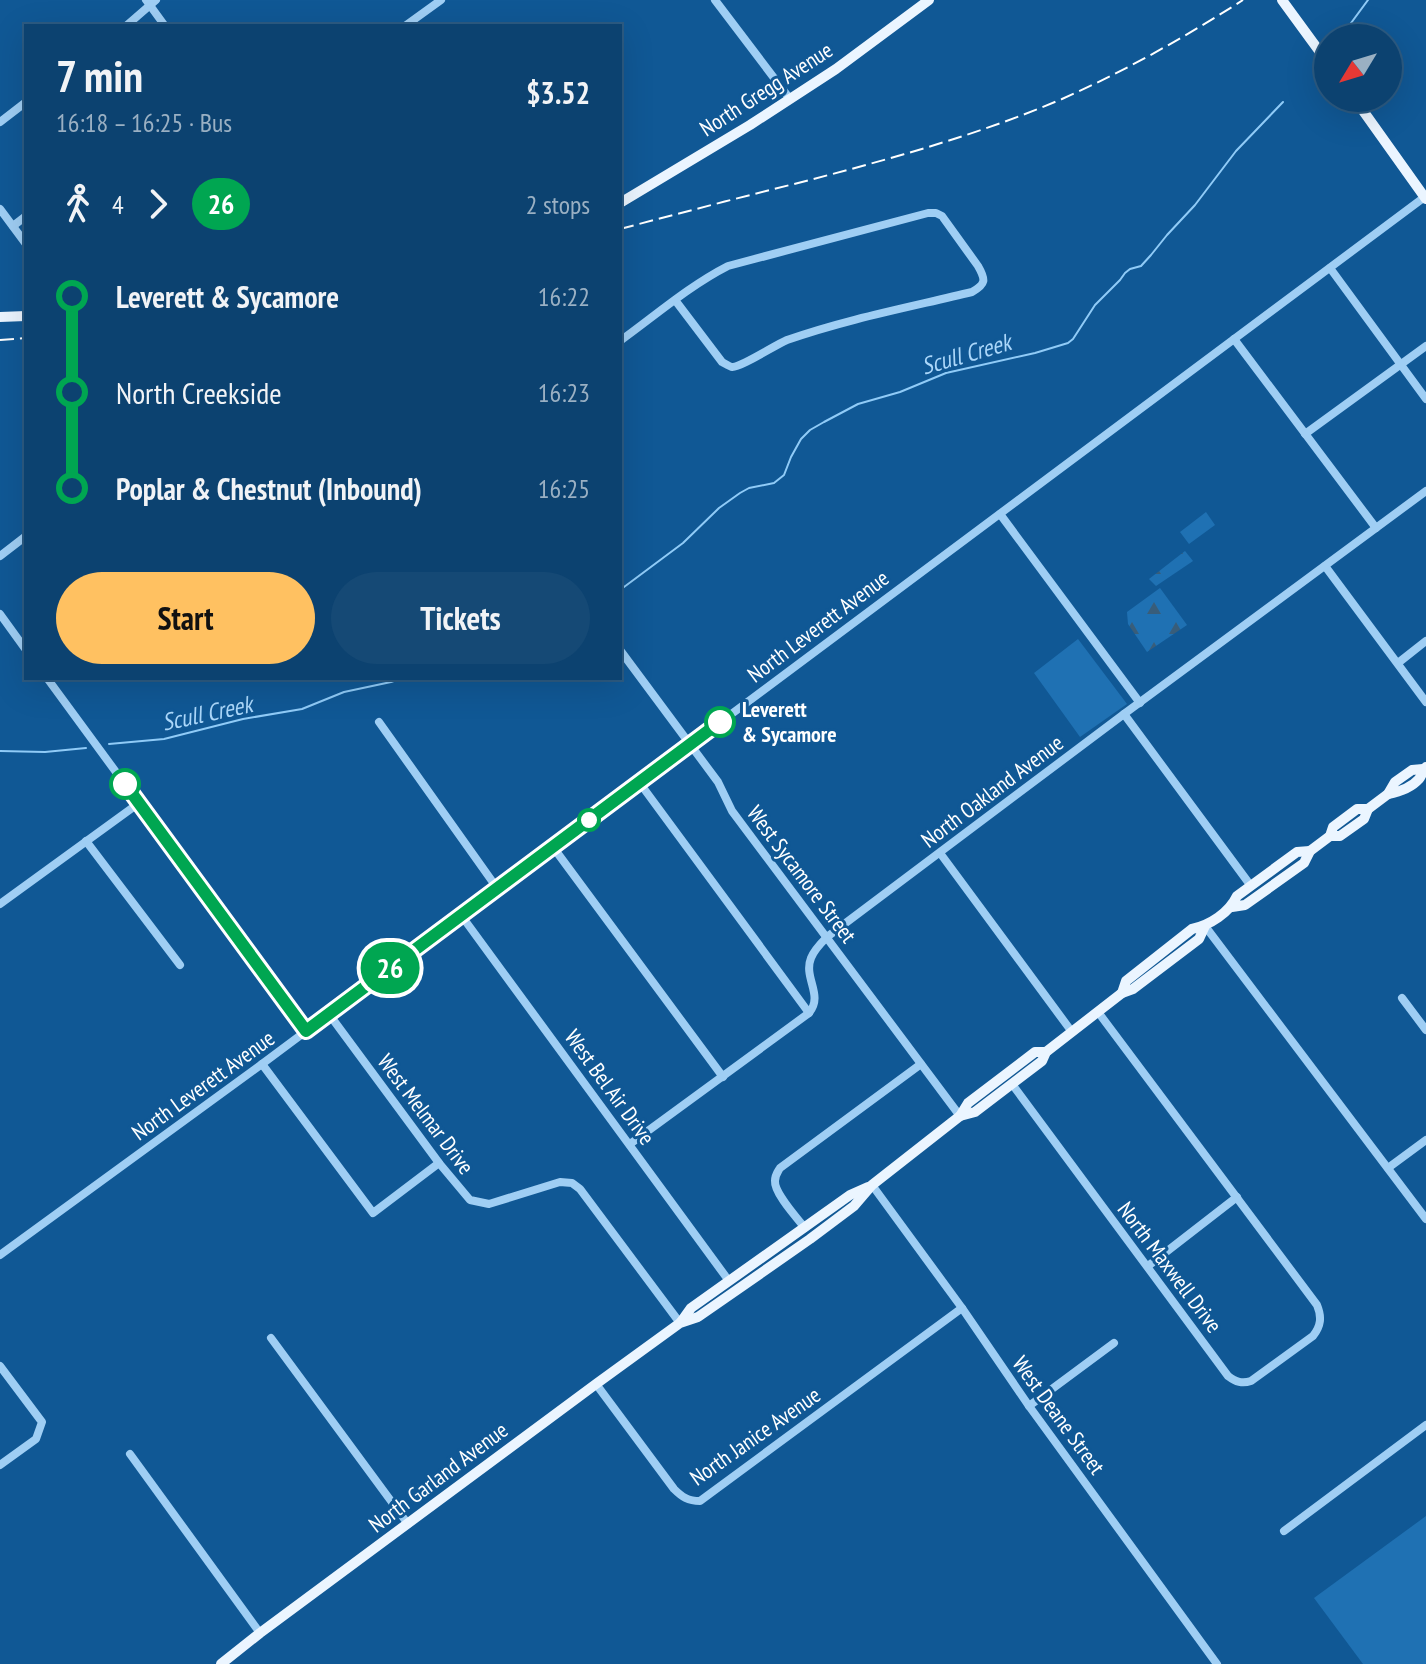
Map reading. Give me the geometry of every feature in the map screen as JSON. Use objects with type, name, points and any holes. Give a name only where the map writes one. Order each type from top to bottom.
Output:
[{"type":"main road","name":"North Gregg Avenue","points":[[622,202],[790,99],[929,0]]},
{"type":"main road","points":[[1282,0],[1314,44]]},
{"type":"main road","points":[[1364,112],[1426,197]]},
{"type":"main road","points":[[0,317],[24,316]]},
{"type":"main road","name":"North Garland Avenue","points":[[960,1116],[975,1112],[1042,1061],[1046,1052],[1199,939],[1205,926],[1232,907],[1245,905],[1304,863],[1310,851],[1330,836],[1340,836],[1364,819],[1368,809],[1388,794],[1395,782],[1412,770],[1424,768]]},
{"type":"main road","name":"North Garland Avenue","points":[[1232,907],[1237,896],[1297,852],[1310,851]]},
{"type":"main road","name":"North Garland Avenue","points":[[221,1664],[680,1323],[698,1317],[810,1239],[856,1204],[872,1185],[960,1116],[968,1103],[1035,1052],[1046,1052]]},
{"type":"main road","name":"North Garland Avenue","points":[[680,1323],[691,1308],[850,1195],[872,1185]]},
{"type":"street","points":[[408,24],[441,0]]},
{"type":"street","points":[[715,0],[790,99]]},
{"type":"street","points":[[128,24],[151,2],[164,24]]},
{"type":"street","points":[[0,122],[24,104]]},
{"type":"street","name":"North Leverett Avenue","points":[[0,1255],[262,1064],[1426,197]]},
{"type":"street","points":[[0,209],[24,241]]},
{"type":"street","points":[[622,340],[675,300],[706,277],[728,266],[928,213],[942,216],[983,275],[980,287],[972,292],[785,341],[740,367],[731,367],[722,362],[675,300]]},
{"type":"street","points":[[13,226],[24,218]]},
{"type":"street","points":[[1330,268],[1426,399]]},
{"type":"street","points":[[1234,339],[1376,528]]},
{"type":"street","points":[[1305,434],[1426,346]]},
{"type":"street","name":"North Oakland Avenue","points":[[809,1013],[816,998],[809,972],[810,959],[827,937],[1426,491]]},
{"type":"street","points":[[1000,514],[1140,703]]},
{"type":"street","points":[[0,556],[24,538]]},
{"type":"street","points":[[1325,566],[1426,702]]},
{"type":"street","points":[[0,614],[24,647]]},
{"type":"street","points":[[1398,663],[1426,641]]},
{"type":"street","name":"West Sycamore Street","points":[[622,653],[718,782],[732,811],[960,1116]]},
{"type":"street","points":[[48,680],[306,1031]]},
{"type":"street","points":[[1124,714],[1251,886]]},
{"type":"street","points":[[379,722],[497,888]]},
{"type":"street","points":[[630,1144],[809,1013],[639,782]]},
{"type":"street","points":[[0,904],[139,803]]},
{"type":"street","points":[[86,841],[180,965]]},
{"type":"street","points":[[553,847],[723,1077]]},
{"type":"street","points":[[940,853],[1072,1032]]},
{"type":"street","name":"West Bel Air Drive","points":[[461,915],[729,1281]]},
{"type":"street","points":[[1205,926],[1426,1219]]},
{"type":"street","points":[[1402,998],[1426,1030]]},
{"type":"street","points":[[1098,1012],[1237,1197],[1148,1266]]},
{"type":"street","name":"West Melmar Drive","points":[[329,1014],[470,1200],[489,1204],[549,1184],[572,1183],[580,1189],[680,1323]]},
{"type":"street","points":[[262,1064],[373,1213],[439,1163]]},
{"type":"street","points":[[805,1228],[776,1188],[778,1172],[921,1064]]},
{"type":"street","name":"North Maxwell Drive","points":[[1012,1084],[1228,1376],[1245,1383],[1260,1376],[1313,1336],[1320,1321],[1317,1305],[1237,1197]]},
{"type":"street","points":[[1388,1168],[1426,1140]]},
{"type":"street","name":"West Deane Street","points":[[872,1185],[1217,1664]]},
{"type":"street","name":"North Janice Avenue","points":[[596,1384],[681,1497],[700,1501],[962,1308]]},
{"type":"street","points":[[271,1338],[408,1524]]},
{"type":"street","points":[[1029,1406],[1114,1343]]},
{"type":"street","points":[[0,1366],[42,1422],[36,1439],[0,1465]]},
{"type":"street","points":[[1284,1531],[1426,1425]]},
{"type":"street","points":[[130,1454],[260,1633]]},
{"type":"green space","points":[[1206,512],[1215,525],[1189,544],[1180,532]]},
{"type":"green space","points":[[1185,551],[1193,561],[1156,586],[1149,579]]},
{"type":"green space","points":[[1160,588],[1187,625],[1147,652],[1128,624],[1127,612]]},
{"type":"green space","points":[[1078,639],[1127,704],[1080,737],[1034,673]]},
{"type":"green space","points":[[1426,1516],[1426,1664],[1363,1664],[1314,1598]]},
{"type":"waterway","name":"Scull Creek","points":[[1350,24],[1368,0]]},
{"type":"waterway","name":"Scull Creek","points":[[622,589],[683,543],[719,508],[740,493],[774,483],[784,475],[801,439],[824,422],[858,404],[900,392],[946,373],[1068,343],[1095,305],[1125,273],[1141,266],[1195,205],[1236,151],[1283,102]]},
{"type":"waterway","name":"Scull Creek","points":[[109,744],[164,739],[243,719],[302,709],[344,692],[396,680]]},
{"type":"waterway","name":"Scull Creek","points":[[0,751],[45,752],[86,748]]},
{"type":"railway","points":[[622,228],[868,164],[998,124],[1109,77],[1243,0]]},
{"type":"railway","points":[[0,340],[24,338]]},
{"type":"bus line","name":"26","points":[[125,784],[306,1031],[720,722]]},
{"type":"place","name":"Leverett & Sycamore","points":[[720,722]]}]
